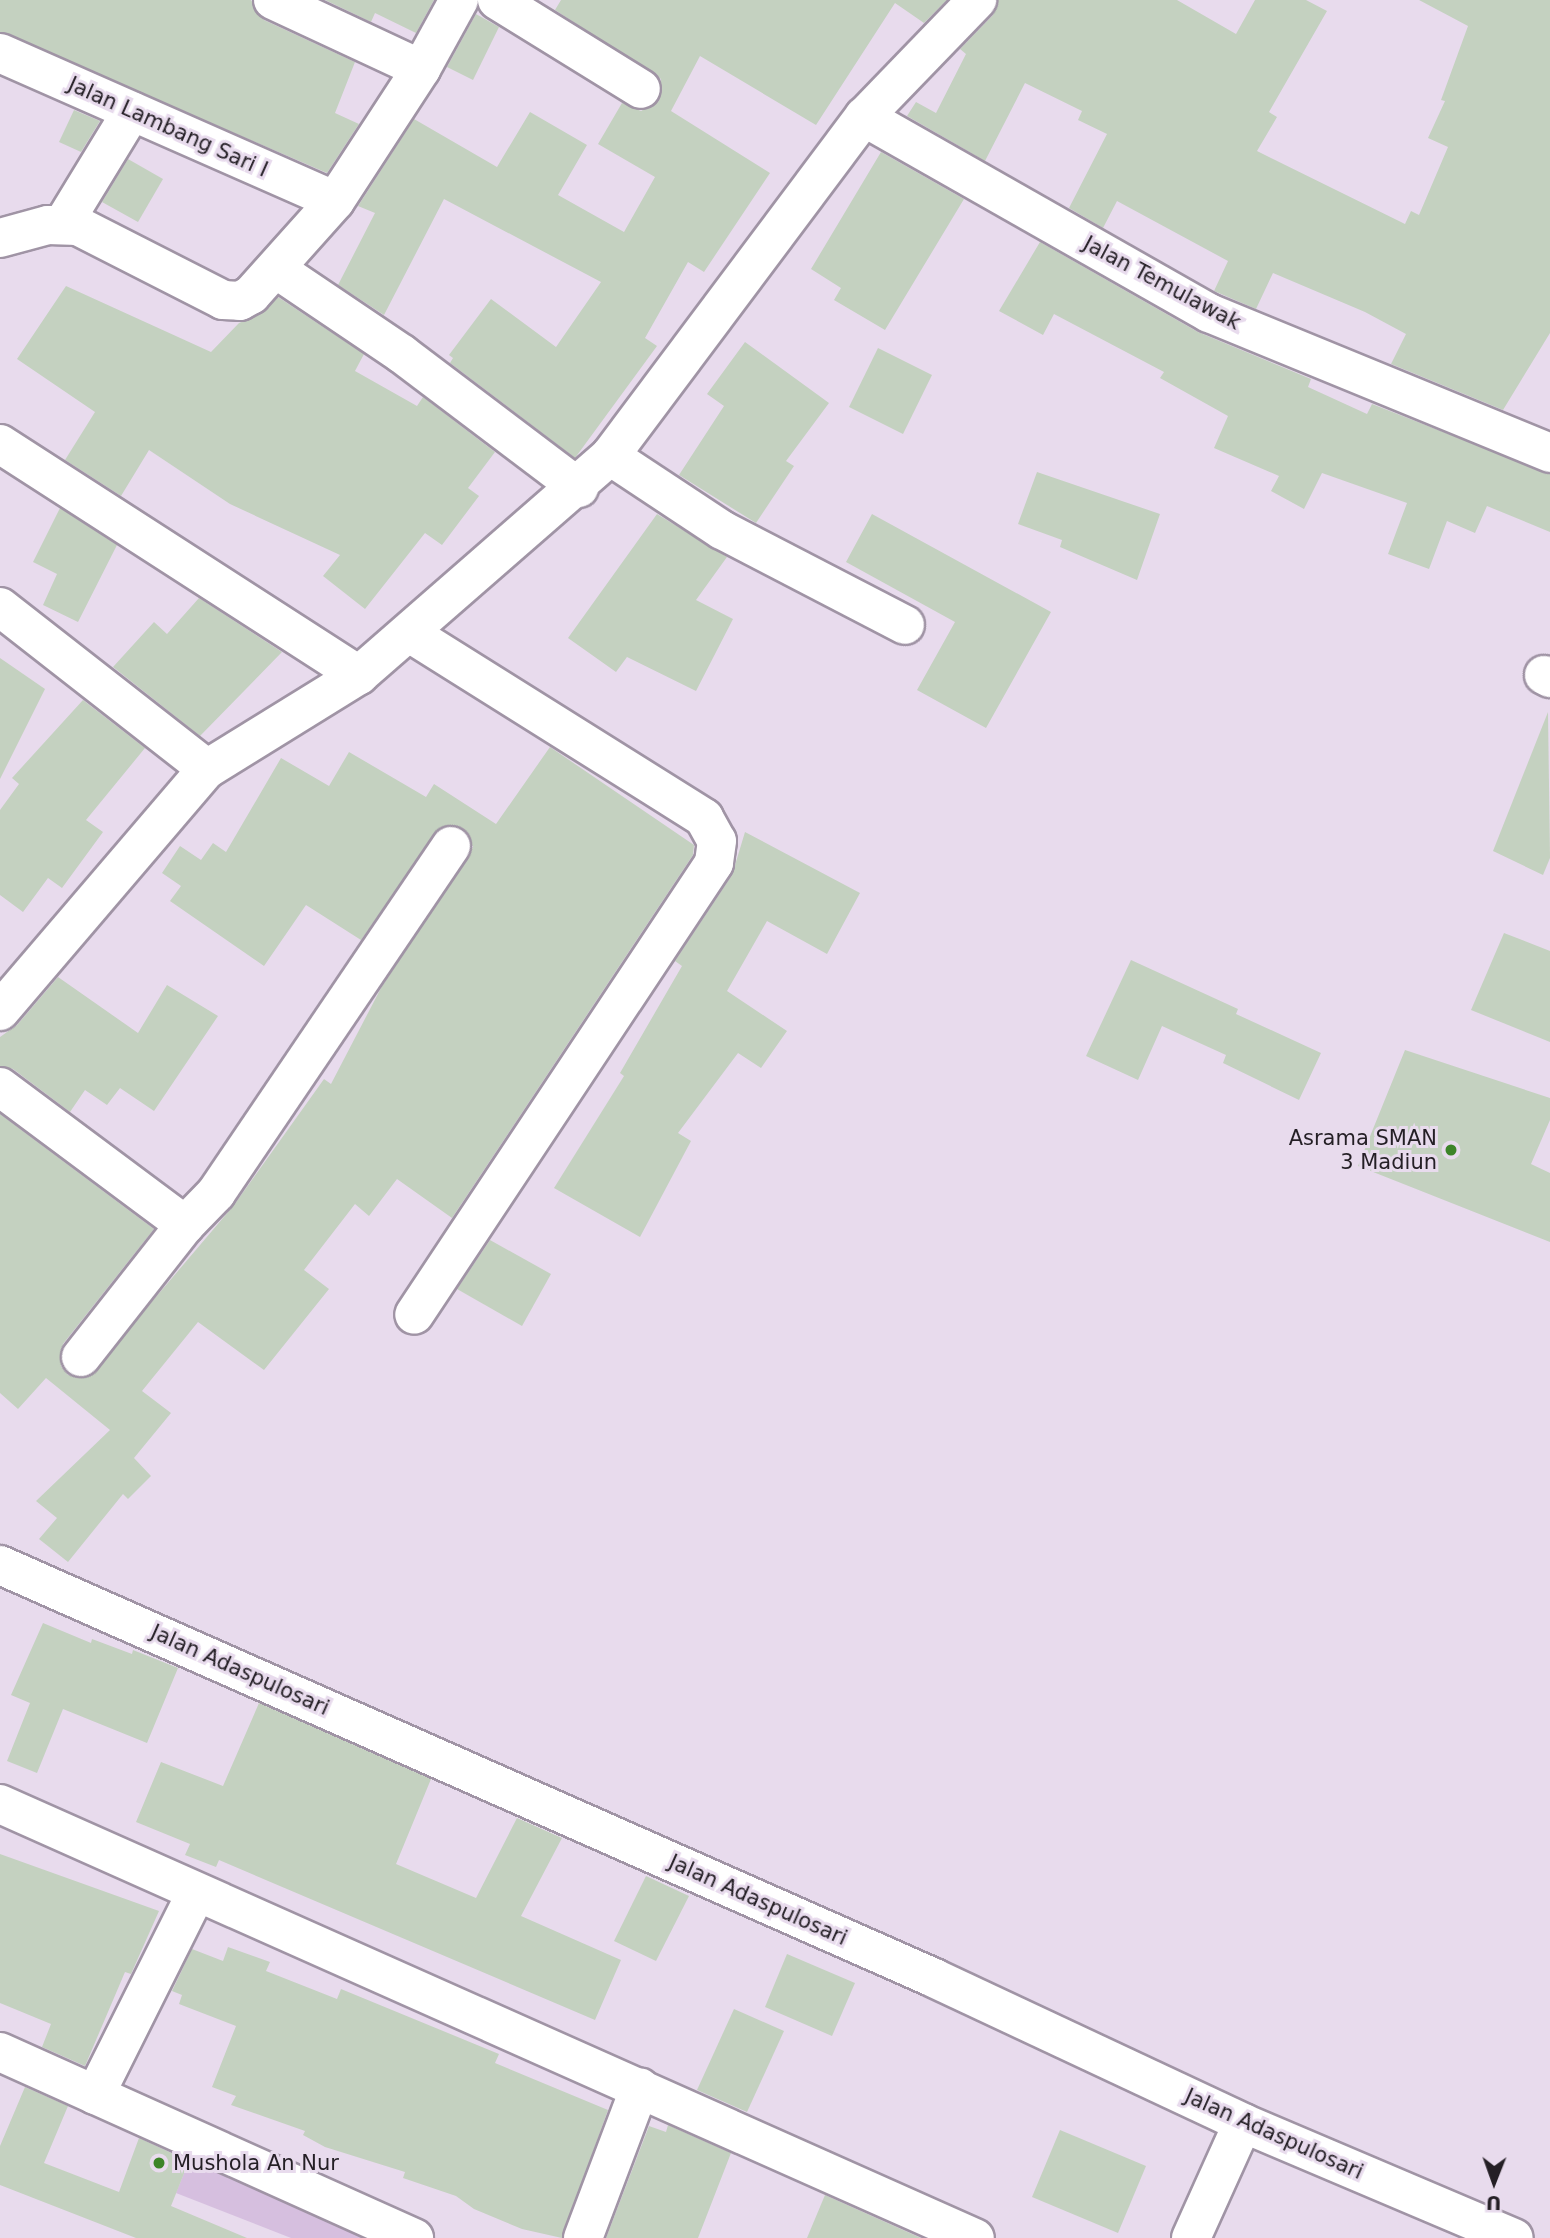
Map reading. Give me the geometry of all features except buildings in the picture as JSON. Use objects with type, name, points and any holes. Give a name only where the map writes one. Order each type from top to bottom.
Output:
[{"type":"street","points":[[273,0],[421,69]]},
{"type":"street","points":[[0,238],[63,223],[78,226],[223,300],[240,301],[251,295],[276,269],[335,201],[421,69],[459,0]]},
{"type":"street","points":[[497,0],[641,89]]},
{"type":"street","points":[[0,1011],[207,769],[359,675],[411,634],[579,488],[610,456],[864,117],[977,0]]},
{"type":"street","name":"Jalan Lambang Sari I","points":[[0,53],[335,201]]},
{"type":"street","points":[[63,223],[132,111]]},
{"type":"street","name":"Jalan Temulawak","points":[[864,117],[1209,313],[1550,453]]},
{"type":"street","points":[[276,269],[402,354],[579,488]]},
{"type":"street","points":[[0,444],[359,675]]},
{"type":"street","points":[[610,456],[722,530],[905,625]]},
{"type":"street","points":[[0,607],[207,769]]},
{"type":"street","points":[[411,634],[704,818],[717,841],[714,863],[414,1315]]},
{"type":"street","points":[[81,1357],[185,1225],[216,1193],[451,846]]},
{"type":"street","points":[[0,1087],[185,1225]]},
{"type":"street","name":"Jalan Adaspulosari","points":[[0,1566],[934,1978],[1243,2123],[1514,2238]]},
{"type":"street","points":[[0,1804],[975,2238]]},
{"type":"street","points":[[95,2095],[196,1893]]},
{"type":"street","points":[[0,2052],[414,2238]]},
{"type":"street","points":[[583,2238],[640,2087]]},
{"type":"street","points":[[1191,2238],[1243,2123]]},
{"type":"shaded area","points":[[193,2151],[395,2238],[291,2238],[176,2193]]},
{"type":"place","name":"Asrama SMAN 3 Madiun","points":[[1451,1150]]},
{"type":"place","name":"Mushola An Nur","points":[[159,2163]]}]
